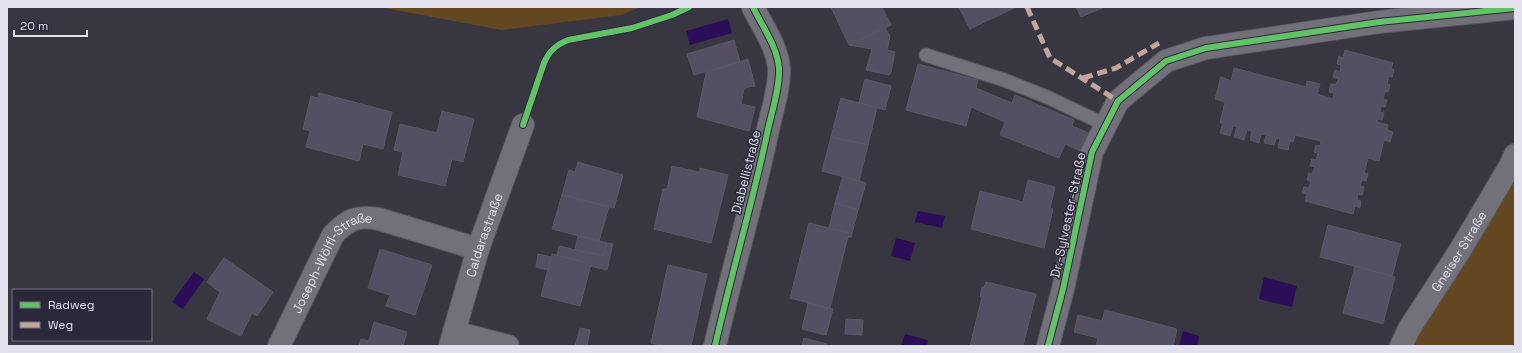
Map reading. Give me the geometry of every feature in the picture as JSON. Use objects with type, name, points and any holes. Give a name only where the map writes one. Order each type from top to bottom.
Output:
[{"type":"street","name":"Diabellistraße","points":[[715,346],[724,303],[760,166],[779,69],[774,48],[752,7]]},
{"type":"street","name":"Dr.-Sylvester-Straße","points":[[1048,346],[1063,288],[1092,152],[1118,101],[1166,61],[1206,48],[1379,22],[1515,8]]},
{"type":"street","name":"Caldarastraße","points":[[452,339],[478,248],[523,125]]},
{"type":"street","name":"Gneiser Straße","points":[[1401,346],[1409,329],[1460,252],[1515,155]]},
{"type":"street","name":"Joseph-Wölfl-Straße","points":[[279,346],[333,235],[342,226],[354,219],[366,217],[379,219],[478,248]]},
{"type":"street","points":[[452,339],[508,346]]},
{"type":"lane","points":[[926,55],[1004,80],[1047,97],[1106,125]]},
{"type":"shaded area","points":[[379,7],[641,7],[621,15],[501,30]]},
{"type":"shaded area","points":[[728,19],[732,33],[690,45],[686,31]]},
{"type":"shaded area","points":[[1515,173],[1515,346],[1408,346]]},
{"type":"shaded area","points":[[918,211],[945,216],[942,228],[915,222]]},
{"type":"shaded area","points":[[896,238],[915,243],[910,261],[891,256]]},
{"type":"shaded area","points":[[194,272],[204,279],[183,309],[172,302]]},
{"type":"shaded area","points":[[1264,277],[1297,286],[1292,307],[1259,299]]},
{"type":"shaded area","points":[[1183,331],[1199,336],[1197,346],[1179,346]]},
{"type":"shaded area","points":[[905,334],[928,340],[927,346],[901,346]]},
{"type":"building","points":[[831,7],[882,7],[891,25],[849,45]]},
{"type":"building","points":[[959,7],[1016,7],[970,29]]},
{"type":"building","points":[[1076,7],[1105,7],[1081,17]]},
{"type":"building","points":[[885,28],[890,36],[887,50],[895,52],[889,75],[866,70],[872,49],[849,45]]},
{"type":"building","points":[[734,40],[740,62],[694,75],[687,54]]},
{"type":"building","points":[[1345,50],[1393,63],[1391,69],[1394,70],[1392,77],[1389,76],[1387,84],[1390,85],[1388,92],[1385,91],[1383,99],[1387,100],[1385,107],[1381,106],[1380,112],[1384,113],[1382,120],[1378,119],[1377,122],[1388,125],[1387,130],[1393,132],[1390,142],[1384,140],[1379,161],[1368,158],[1364,173],[1368,174],[1366,181],[1362,180],[1360,186],[1364,187],[1362,195],[1358,194],[1357,200],[1361,201],[1360,208],[1355,206],[1353,214],[1305,201],[1307,194],[1302,193],[1304,187],[1309,188],[1311,182],[1307,180],[1309,173],[1312,174],[1315,167],[1310,166],[1312,159],[1316,160],[1318,153],[1314,152],[1316,145],[1320,146],[1321,141],[1295,135],[1293,142],[1290,141],[1288,150],[1278,148],[1280,139],[1276,138],[1274,145],[1264,143],[1266,135],[1261,134],[1259,143],[1250,140],[1252,131],[1247,130],[1244,140],[1234,137],[1237,127],[1233,126],[1230,136],[1220,133],[1223,123],[1220,123],[1225,102],[1215,99],[1221,77],[1231,81],[1234,68],[1306,87],[1307,81],[1320,84],[1317,94],[1333,99],[1334,93],[1329,92],[1331,84],[1336,85],[1338,79],[1333,77],[1335,70],[1340,72],[1341,65],[1337,64],[1339,56],[1343,58]]},
{"type":"building","points":[[748,59],[755,86],[744,88],[741,104],[755,107],[749,131],[697,117],[706,73]]},
{"type":"building","points":[[918,64],[978,80],[976,88],[1012,103],[1015,95],[1074,120],[1072,126],[1089,133],[1081,151],[1065,144],[1059,158],[1000,135],[1005,122],[971,107],[966,126],[906,110]]},
{"type":"building","points":[[865,79],[891,86],[885,110],[859,103]]},
{"type":"building","points":[[319,93],[392,112],[383,149],[363,144],[359,161],[306,147],[310,131],[303,129],[311,96],[318,98]]},
{"type":"building","points":[[841,98],[877,108],[868,145],[831,137]]},
{"type":"building","points":[[442,111],[474,119],[463,162],[452,159],[445,186],[398,175],[403,152],[394,150],[400,124],[437,133]]},
{"type":"building","points":[[831,137],[868,145],[859,181],[822,171]]},
{"type":"building","points":[[578,162],[623,175],[614,208],[562,195],[569,170],[575,172]]},
{"type":"building","points":[[672,166],[699,172],[700,168],[728,175],[711,243],[654,229],[663,189],[667,189]]},
{"type":"building","points":[[843,176],[866,183],[858,210],[835,203]]},
{"type":"building","points":[[1028,180],[1055,187],[1050,208],[1053,209],[1044,248],[971,229],[980,191],[1023,202]]},
{"type":"building","points":[[562,195],[609,207],[599,241],[552,229]]},
{"type":"building","points":[[835,203],[858,210],[851,237],[848,237],[849,233],[829,228]]},
{"type":"building","points":[[809,223],[849,233],[830,308],[790,298]]},
{"type":"building","points":[[1328,225],[1401,244],[1392,276],[1320,257]]},
{"type":"building","points":[[578,236],[607,243],[603,256],[575,250]]},
{"type":"building","points":[[607,243],[613,244],[607,270],[590,266],[591,264],[557,256],[559,246],[603,256]]},
{"type":"building","points":[[380,249],[432,265],[415,315],[386,306],[390,295],[368,288]]},
{"type":"building","points":[[538,254],[551,257],[548,270],[536,267]]},
{"type":"building","points":[[552,254],[591,264],[580,306],[541,296]]},
{"type":"building","points":[[224,258],[273,292],[257,316],[252,313],[241,336],[207,319],[220,292],[207,282]]},
{"type":"building","points":[[668,265],[707,274],[691,346],[666,346],[651,343]]},
{"type":"building","points":[[1355,266],[1395,277],[1383,324],[1343,313]]},
{"type":"building","points":[[986,282],[1036,294],[1023,346],[970,346],[982,297],[980,297],[982,287],[984,287]]},
{"type":"building","points":[[808,303],[833,309],[826,335],[802,329]]},
{"type":"building","points":[[1105,310],[1177,329],[1173,346],[1096,346],[1098,338],[1074,332],[1078,315],[1102,321]]},
{"type":"building","points":[[846,319],[863,320],[862,335],[845,334]]},
{"type":"building","points":[[374,322],[407,332],[403,346],[359,346],[361,339],[369,341]]},
{"type":"building","points":[[580,328],[590,330],[587,346],[575,346]]},
{"type":"building","points":[[804,338],[827,344],[826,346],[802,346]]},
{"type":"marked path","points":[[1027,7],[1050,58],[1118,101]]},
{"type":"marked path","points":[[1083,78],[1116,68],[1159,43]]},
{"type":"cycle path","points":[[523,125],[544,63],[548,55],[556,46],[568,40],[632,28],[672,15],[689,7]]},
{"type":"cycle path","points":[[715,346],[755,187],[775,101],[779,76],[778,60],[769,36],[753,7]]},
{"type":"cycle path","points":[[1048,346],[1063,289],[1092,152],[1118,101],[1166,61],[1206,48],[1379,22],[1515,8]]}]
